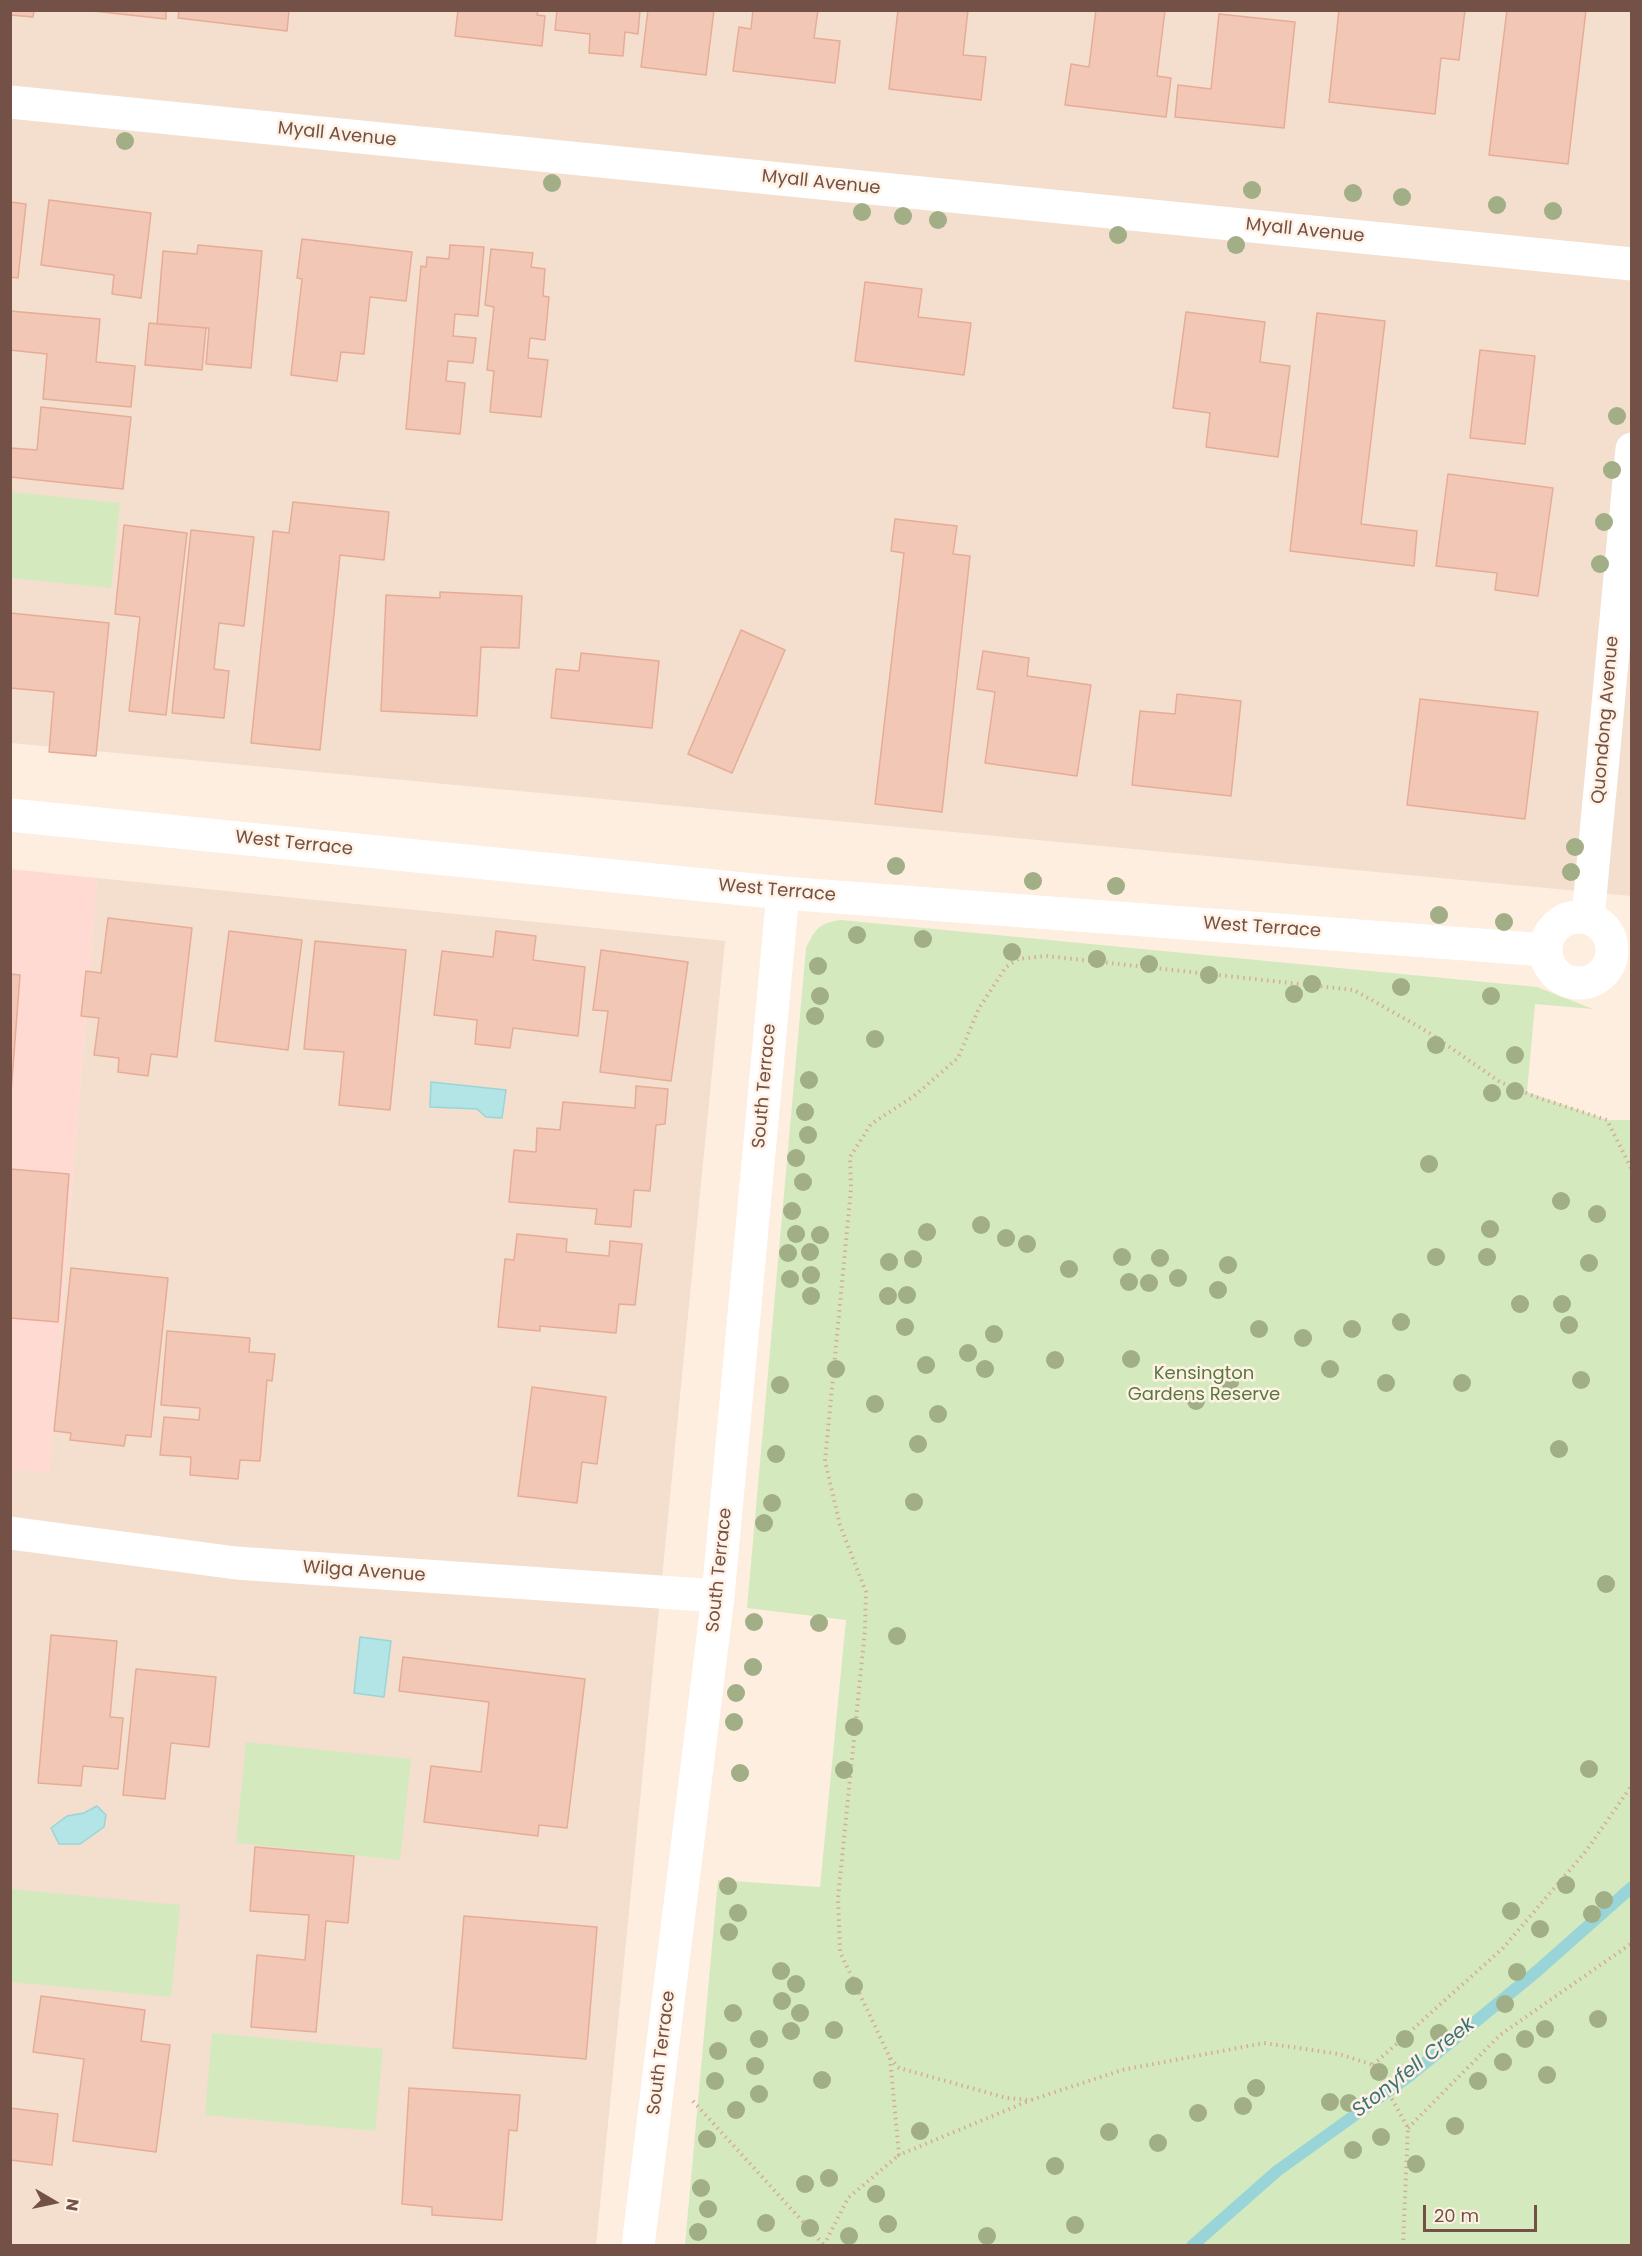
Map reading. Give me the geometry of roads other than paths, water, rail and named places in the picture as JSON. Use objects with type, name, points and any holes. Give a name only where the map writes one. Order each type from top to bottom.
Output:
[{"type":"street","name":"Myall Avenue","points":[[10,102],[1632,264]]},
{"type":"street","name":"Quondong Avenue","points":[[1588,918],[1632,449]]},
{"type":"street","name":"West Terrace","points":[[10,815],[783,893],[1546,950]]},
{"type":"street","name":"South Terrace","points":[[638,2246],[718,1596],[783,893]]},
{"type":"street","points":[[1576,917],[1588,918],[1599,924],[1622,953],[1609,963],[1604,972],[1595,979],[1584,983],[1573,983],[1562,979],[1553,971],[1548,962],[1546,950],[1548,937],[1554,927],[1564,920],[1576,917]]},
{"type":"street","name":"Wilga Avenue","points":[[10,1533],[236,1563],[718,1596]]},
{"type":"water","points":[[431,1082],[506,1090],[502,1118],[486,1117],[477,1109],[430,1107]]},
{"type":"water","points":[[360,1637],[391,1641],[384,1697],[354,1693]]},
{"type":"water","points":[[97,1806],[106,1815],[104,1827],[80,1844],[59,1844],[51,1828],[67,1816],[84,1813]]},
{"type":"waterway","name":"Stonyfell Creek","points":[[1192,2246],[1277,2171],[1408,2077],[1536,1972],[1632,1887]]},
{"type":"park label","name":"Kensington Gardens Reserve","points":[[1204,1384]]}]
